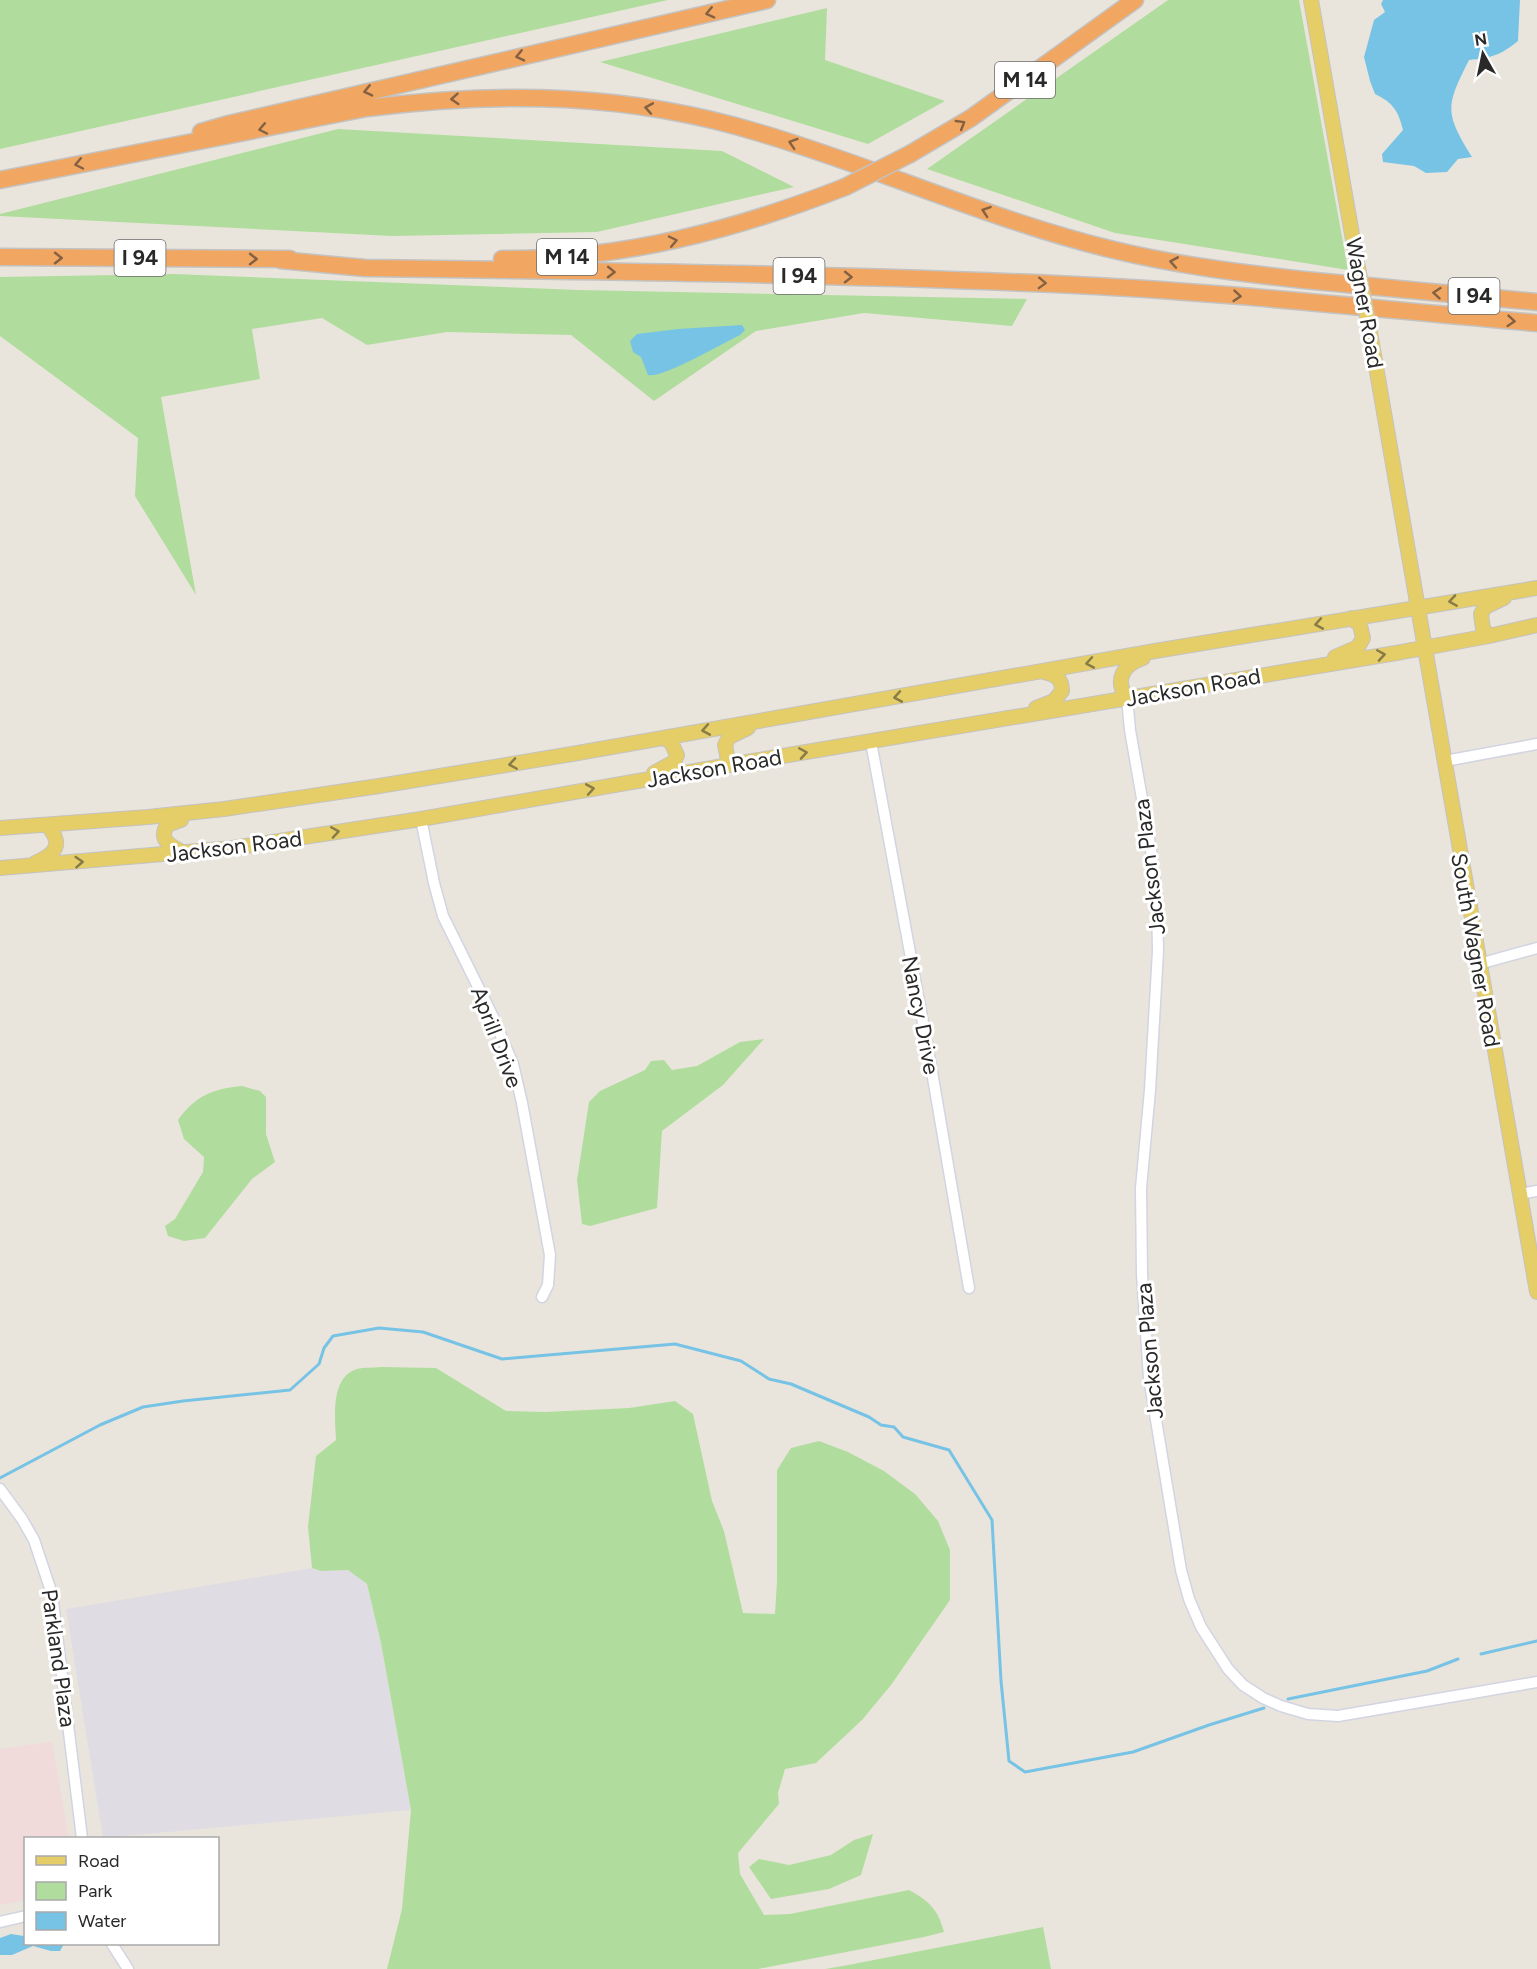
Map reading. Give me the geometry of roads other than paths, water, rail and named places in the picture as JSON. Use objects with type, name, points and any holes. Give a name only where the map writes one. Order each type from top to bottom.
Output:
[{"type":"highway","points":[[136,152],[229,124],[767,0]]},
{"type":"highway","name":"M 14","points":[[279,260],[364,257],[520,259],[567,257],[676,241],[784,211],[845,187],[910,154],[971,118],[1136,0]]},
{"type":"highway","name":"I 94","points":[[0,180],[367,108],[421,101],[492,96],[592,100],[646,107],[758,132],[849,161],[1047,232],[1114,250],[1222,271],[1537,302]]},
{"type":"highway","name":"I 94","points":[[0,257],[279,260],[364,268],[883,278],[1057,284],[1318,302],[1537,323]]},
{"type":"main road","name":"Wagner Road","points":[[1311,0],[1418,607]]},
{"type":"main road","name":"Jackson Road","points":[[0,828],[148,818],[224,809],[664,738],[1533,588]]},
{"type":"main road","points":[[1489,636],[1483,629],[1481,621],[1481,614],[1485,607],[1533,588]]},
{"type":"main road","name":"South Wagner Road","points":[[1418,607],[1537,1292]]},
{"type":"main road","points":[[1302,668],[1358,647],[1362,632],[1360,625],[1352,618]]},
{"type":"main road","name":"Jackson Road","points":[[0,868],[233,848],[421,819],[1489,636],[1537,625]]},
{"type":"main road","points":[[1127,698],[1120,685],[1120,678],[1126,667],[1138,660],[1168,650]]},
{"type":"main road","points":[[1012,718],[1054,701],[1060,696],[1061,682],[1057,676],[1044,672]]},
{"type":"main road","points":[[729,765],[725,745],[729,737],[766,720]]},
{"type":"main road","points":[[633,782],[663,770],[674,762],[677,755],[675,747],[664,738]]},
{"type":"main road","points":[[185,853],[165,841],[163,835],[166,825],[224,809]]},
{"type":"main road","points":[[27,866],[49,857],[54,851],[57,844],[55,834],[47,825]]},
{"type":"street","name":"Jackson Plaza","points":[[1127,698],[1130,736],[1151,850],[1157,930],[1150,1090],[1141,1188],[1142,1274],[1149,1378],[1179,1562],[1189,1599],[1201,1627],[1216,1651],[1243,1685],[1263,1698],[1308,1714],[1338,1716],[1537,1683]]},
{"type":"street","name":"Nancy Drive","points":[[871,742],[931,1066],[969,1288]]},
{"type":"street","points":[[1445,761],[1537,744]]},
{"type":"street","name":"Aprill Drive","points":[[421,819],[443,916],[494,1017],[513,1064],[550,1255],[548,1285],[542,1297]]},
{"type":"street","points":[[1479,964],[1537,948]]},
{"type":"street","points":[[1520,1194],[1537,1191]]},
{"type":"street","name":"Parkland Plaza","points":[[1,1490],[22,1519],[33,1540],[52,1594],[82,1837]]},
{"type":"street","points":[[0,1922],[24,1916]]},
{"type":"street","points":[[113,1945],[128,1969]]},
{"type":"water","points":[[1383,0],[1520,0],[1518,41],[1495,55],[1469,60],[1456,88],[1451,109],[1453,119],[1472,157],[1458,159],[1447,172],[1426,173],[1414,166],[1383,162],[1382,154],[1403,130],[1394,108],[1375,94],[1364,57],[1374,20],[1385,12],[1381,4]]},
{"type":"water","points":[[742,325],[745,330],[740,335],[679,366],[655,375],[648,375],[641,357],[633,352],[630,341],[637,334]]},
{"type":"water","points":[[11,1934],[24,1936],[24,1945],[63,1945],[60,1951],[33,1946],[12,1955],[0,1955],[0,1938]]},
{"type":"waterway","points":[[0,1478],[100,1425],[143,1407],[290,1390],[319,1364],[324,1348],[333,1336],[379,1328],[423,1332],[502,1359],[675,1344],[741,1361],[769,1379],[791,1384],[869,1417],[881,1425],[894,1427],[903,1437],[949,1450],[992,1520],[1001,1681],[1009,1761],[1025,1772],[1133,1752],[1264,1708]]},
{"type":"waterway","points":[[1481,1654],[1537,1641]]},
{"type":"waterway","points":[[1288,1699],[1427,1671],[1458,1659]]}]
